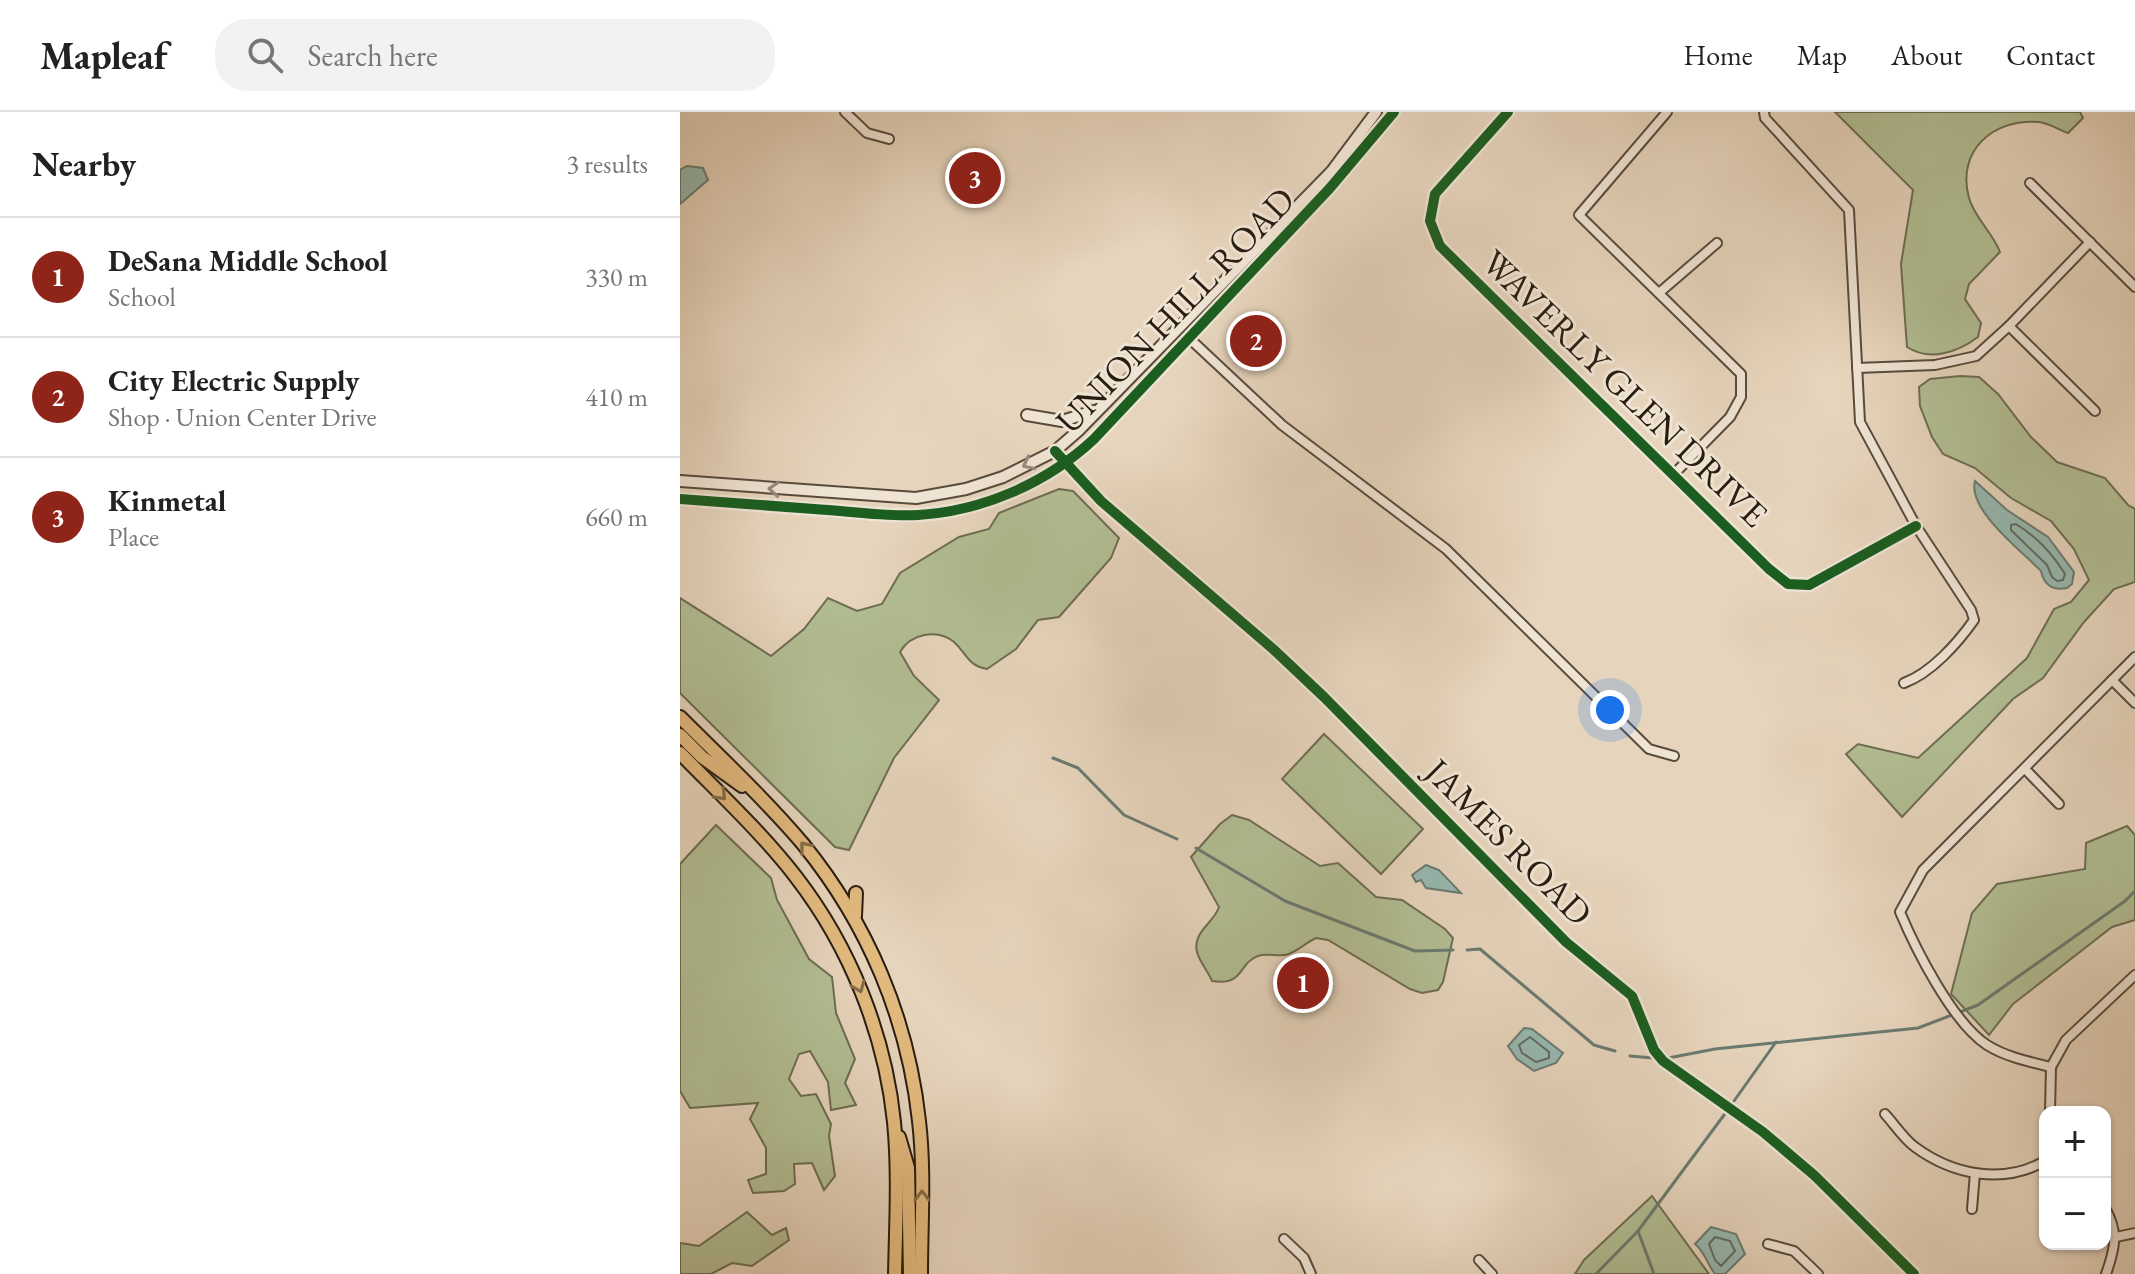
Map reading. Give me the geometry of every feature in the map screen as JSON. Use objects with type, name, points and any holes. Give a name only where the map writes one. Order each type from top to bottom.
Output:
[{"type":"main road","points":[[680,717],[758,796],[816,861],[855,919],[890,994],[911,1072],[921,1139],[921,1274]]},
{"type":"main road","points":[[680,735],[722,773],[758,796]]},
{"type":"main road","points":[[680,753],[775,851],[807,892],[855,976],[885,1068],[894,1123],[908,1168],[910,1274]]},
{"type":"main road","points":[[855,919],[856,893]]},
{"type":"main road","points":[[894,1123],[895,1274]]},
{"type":"street","points":[[845,112],[867,133],[889,139]]},
{"type":"street","name":"UNION HILL ROAD","points":[[680,481],[916,498],[966,489],[1003,477],[1055,451],[1100,409],[1332,171],[1376,112]]},
{"type":"street","name":"UNION HILL ROAD","points":[[680,499],[925,515],[1004,495],[1037,481],[1066,464],[1094,439],[1330,188],[1394,112]]},
{"type":"street","name":"WAVERLY GLEN DRIVE","points":[[1508,112],[1435,194],[1430,221],[1440,246],[1788,584],[1809,585],[1916,526]]},
{"type":"street","points":[[1667,112],[1579,215],[1741,374],[1741,397],[1730,417],[1673,475]]},
{"type":"street","points":[[1764,112],[1765,118],[1849,210],[1860,422],[1916,526],[1971,610],[1974,620],[1919,677],[1904,683]]},
{"type":"street","points":[[2030,183],[2135,287]]},
{"type":"street","points":[[1857,368],[1935,365],[1976,356],[2090,242]]},
{"type":"street","points":[[1659,293],[1717,243]]},
{"type":"street","points":[[2009,326],[2095,411]]},
{"type":"street","points":[[1189,338],[1282,425],[1446,549],[1649,749],[1674,756]]},
{"type":"street","points":[[1027,415],[1062,421],[1100,409]]},
{"type":"street","name":"JAMES ROAD","points":[[1055,451],[1101,501],[1314,687],[1566,942],[1632,996],[1654,1050],[1663,1061],[1763,1132],[1814,1175],[1914,1274]]},
{"type":"street","points":[[2051,1067],[2017,1058],[1987,1045],[1967,1026],[1918,953],[1900,912],[1923,870],[2135,657]]},
{"type":"street","points":[[2112,680],[2135,703]]},
{"type":"street","points":[[2025,769],[2059,804]]},
{"type":"street","points":[[2050,1106],[2051,1067],[2066,1040],[2135,975]]},
{"type":"street","points":[[1885,1114],[1914,1146],[1961,1171],[1998,1176],[2039,1164]]},
{"type":"street","points":[[1972,1209],[1975,1173]]},
{"type":"street","points":[[2106,1274],[2116,1237],[2111,1218]]},
{"type":"street","points":[[2116,1237],[2135,1233]]},
{"type":"street","points":[[1284,1239],[1304,1258],[1311,1274]]},
{"type":"street","points":[[1768,1244],[1794,1251],[1818,1274]]},
{"type":"street","points":[[1479,1260],[1492,1274]]},
{"type":"green space","points":[[1835,112],[2080,112],[2083,118],[2068,133],[2043,123],[2022,122],[1993,132],[1973,152],[1966,181],[1969,198],[2000,252],[1969,284],[1965,299],[1981,323],[1978,337],[1970,342],[1953,351],[1934,354],[1907,347],[1901,264],[1913,190]]},
{"type":"green space","points":[[1979,377],[1998,394],[2031,437],[2057,462],[2105,478],[2135,509],[2135,582],[2114,589],[2084,622],[2043,678],[2013,699],[1902,817],[1846,754],[1858,744],[1918,758],[2027,658],[2054,609],[2071,602],[2089,580],[2074,549],[2051,521],[2011,498],[1975,468],[1943,454],[1932,437],[1920,406],[1919,387],[1930,379]]},
{"type":"green space","points":[[1059,489],[1073,491],[1119,538],[1111,558],[1059,617],[1038,620],[1016,649],[987,669],[971,662],[954,642],[940,635],[917,637],[904,646],[900,652],[914,676],[939,700],[894,758],[849,850],[835,847],[680,693],[680,598],[771,656],[804,629],[828,598],[857,611],[882,604],[900,573],[959,537],[989,529],[999,513]]},
{"type":"green space","points":[[1324,734],[1423,829],[1381,874],[1282,779]]},
{"type":"green space","points":[[1232,815],[1249,820],[1320,866],[1338,863],[1376,897],[1402,900],[1445,929],[1453,938],[1443,982],[1438,990],[1422,993],[1410,989],[1328,940],[1316,938],[1289,954],[1258,956],[1230,980],[1212,981],[1196,945],[1200,933],[1219,907],[1191,857]]},
{"type":"green space","points":[[716,825],[771,878],[777,900],[809,959],[832,977],[836,1013],[855,1059],[845,1083],[856,1105],[831,1110],[828,1082],[810,1051],[799,1054],[789,1079],[801,1096],[816,1094],[831,1124],[829,1136],[835,1176],[824,1190],[812,1163],[794,1164],[795,1184],[784,1191],[753,1193],[748,1180],[766,1174],[766,1148],[750,1119],[758,1103],[690,1108],[680,1091],[680,864]]},
{"type":"green space","points":[[2127,826],[2135,835],[2135,920],[2112,927],[2013,1004],[1989,1035],[1951,994],[1972,913],[1997,884],[2085,869],[2086,843]]},
{"type":"green space","points":[[1652,1196],[1709,1274],[1575,1274],[1584,1260]]},
{"type":"green space","points":[[747,1212],[772,1235],[786,1228],[789,1240],[752,1266],[732,1263],[711,1274],[680,1274],[680,1243],[699,1246]]},
{"type":"water","points":[[687,166],[703,168],[708,180],[680,204],[680,170]]},
{"type":"water","points":[[1975,481],[2007,510],[2048,537],[2074,572],[2072,584],[2062,589],[2053,588],[2047,583],[2041,571],[1998,530],[1979,505]]},
{"type":"water","points":[[1426,865],[1439,870],[1461,893],[1426,888],[1421,880],[1416,882],[1412,875]]},
{"type":"water","points":[[1524,1028],[1532,1029],[1563,1053],[1556,1063],[1534,1071],[1517,1059],[1508,1046]]},
{"type":"water","points":[[1711,1227],[1736,1234],[1745,1254],[1725,1274],[1715,1274],[1695,1244]]},
{"type":"waterway","points":[[1053,758],[1078,768],[1124,815],[1177,839]]},
{"type":"waterway","points":[[1196,848],[1285,901],[1415,951],[1453,950]]},
{"type":"waterway","points":[[1663,1059],[1715,1049],[1918,1028],[1978,1005],[2135,891]]},
{"type":"waterway","points":[[1467,950],[1480,949],[1594,1045],[1615,1051]]},
{"type":"waterway","points":[[1734,1101],[1776,1042]]},
{"type":"waterway","points":[[1630,1056],[1653,1058]]},
{"type":"waterway","points":[[1596,1274],[1638,1231],[1727,1111]]},
{"type":"waterway","points":[[1638,1231],[1654,1274]]},
{"type":"cycle path","points":[[680,499],[879,515],[918,515],[966,508],[1035,481],[1076,455],[1094,439],[1330,188],[1394,112]]},
{"type":"cycle path","points":[[1508,112],[1435,194],[1430,221],[1440,246],[1769,569],[1788,584],[1809,585],[1916,526]]},
{"type":"cycle path","points":[[1055,451],[1101,501],[1324,697],[1566,942],[1632,996],[1654,1050],[1663,1061],[1763,1132],[1814,1175],[1914,1274]]},
{"type":"place","name":"Kinmetal","points":[[975,178]]},
{"type":"place","name":"City Electric Supply","points":[[1256,341]]},
{"type":"place","name":"DeSana Middle School","points":[[1303,983]]}]
